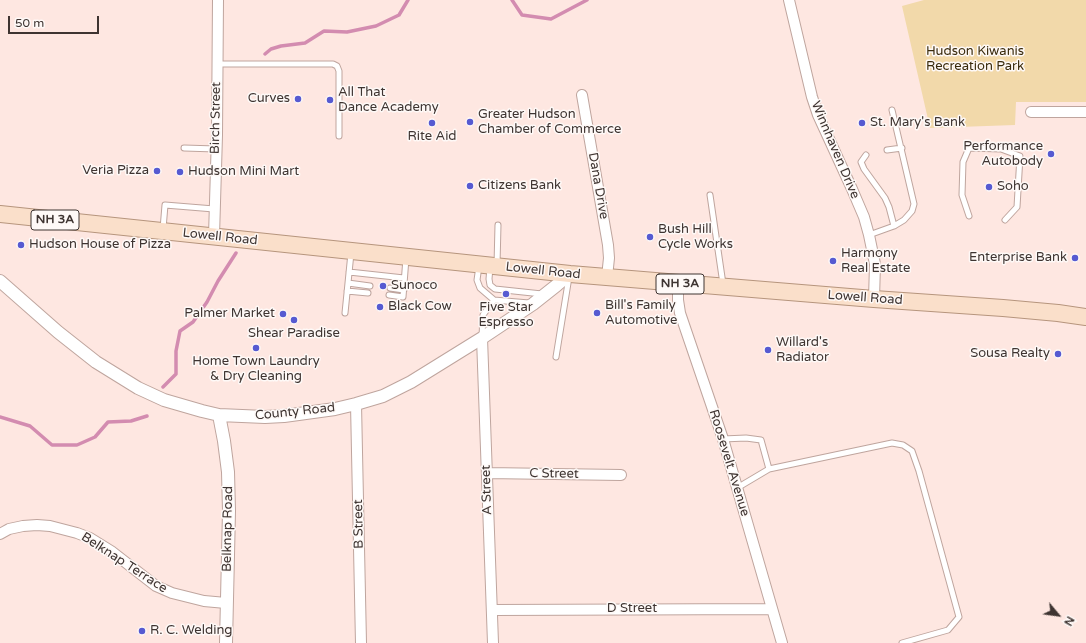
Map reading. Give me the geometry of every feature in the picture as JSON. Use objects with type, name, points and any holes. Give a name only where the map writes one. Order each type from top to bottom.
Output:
[{"type":"main road","name":"Lowell Road","points":[[0,214],[570,274],[678,284],[1058,312],[1086,317]]},
{"type":"street","name":"Birch Street","points":[[214,236],[218,0]]},
{"type":"street","name":"Winnhaven Drive","points":[[790,0],[812,97],[818,115],[864,217],[875,264],[874,299]]},
{"type":"street","name":"Dana Drive","points":[[582,95],[608,245],[608,277]]},
{"type":"street","points":[[1031,112],[1086,112]]},
{"type":"street","name":"County Road","points":[[0,281],[58,332],[96,362],[138,388],[164,400],[219,415],[265,417],[324,411],[383,396],[411,382],[482,338],[533,304],[570,274]]},
{"type":"street","name":"Roosevelt Avenue","points":[[678,284],[680,313],[723,439],[782,643]]},
{"type":"street","name":"A Street","points":[[482,338],[493,643]]},
{"type":"street","name":"B Street","points":[[356,404],[361,643]]},
{"type":"street","name":"Belknap Road","points":[[219,415],[228,472],[229,511],[226,643]]},
{"type":"street","name":"C Street","points":[[487,473],[621,475]]},
{"type":"street","name":"Belknap Terrace","points":[[0,534],[9,529],[37,525],[50,526],[77,533],[90,538],[111,551],[156,586],[172,593],[204,601],[226,603]]},
{"type":"street","name":"D Street","points":[[492,610],[772,609]]},
{"type":"lane","points":[[217,64],[333,64],[337,66],[339,71],[338,136]]},
{"type":"lane","points":[[869,235],[894,226],[909,216],[914,204],[892,110]]},
{"type":"lane","points":[[184,148],[216,149]]},
{"type":"lane","points":[[887,150],[902,148]]},
{"type":"lane","points":[[969,216],[962,195],[963,162],[970,148],[1001,149],[1020,156],[1017,207],[1005,220]]},
{"type":"lane","points":[[866,154],[862,162],[864,169],[885,198],[894,226]]},
{"type":"lane","points":[[710,195],[724,287]]},
{"type":"lane","points":[[163,231],[165,205],[214,209]]},
{"type":"lane","points":[[498,225],[488,266],[490,285],[495,289],[545,294]]},
{"type":"lane","points":[[345,313],[351,250]]},
{"type":"lane","points":[[389,295],[403,297],[406,256]]},
{"type":"lane","points":[[488,266],[477,280],[480,288],[494,300],[533,304]]},
{"type":"lane","points":[[349,272],[404,278]]},
{"type":"lane","points":[[556,357],[570,274]]},
{"type":"lane","points":[[348,283],[370,286]]},
{"type":"lane","points":[[390,288],[404,290]]},
{"type":"lane","points":[[347,291],[368,293]]},
{"type":"lane","points":[[482,338],[481,325],[483,315],[494,300]]},
{"type":"lane","points":[[723,439],[746,438],[761,440],[769,469]]},
{"type":"lane","points":[[737,488],[769,469],[892,443],[903,445],[912,451],[959,617],[948,630],[902,643]]},
{"type":"green space","name":"Hudson Kiwanis Recreation Park","points":[[924,0],[1086,0],[1086,102],[1016,102],[1015,125],[930,128],[902,6]]},
{"type":"waterway","points":[[265,54],[271,49],[281,46],[305,43],[324,31],[347,32],[376,26],[399,15],[408,0]]},
{"type":"waterway","points":[[512,0],[522,15],[551,19],[587,0]]},
{"type":"waterway","points":[[163,387],[176,374],[176,351],[180,331],[193,322],[207,302],[218,281],[236,253]]},
{"type":"waterway","points":[[0,417],[30,426],[52,445],[77,445],[95,437],[108,422],[131,421],[147,416]]},
{"type":"place","name":"Curves","points":[[298,99]]},
{"type":"place","name":"All That Dance Academy","points":[[330,100]]},
{"type":"place","name":"Greater Hudson Chamber of Commerce","points":[[470,122]]},
{"type":"place","name":"Rite Aid","points":[[432,123]]},
{"type":"place","name":"St. Mary's Bank","points":[[862,123]]},
{"type":"place","name":"Performance Autobody","points":[[1051,154]]},
{"type":"place","name":"Veria Pizza","points":[[157,171]]},
{"type":"place","name":"Hudson Mini Mart","points":[[180,172]]},
{"type":"place","name":"Citizens Bank","points":[[470,186]]},
{"type":"place","name":"Soho","points":[[989,187]]},
{"type":"place","name":"Bush Hill Cycle Works","points":[[650,237]]},
{"type":"place","name":"Hudson House of Pizza","points":[[21,245]]},
{"type":"place","name":"Enterprise Bank","points":[[1075,258]]},
{"type":"place","name":"Harmony Real Estate","points":[[833,261]]},
{"type":"place","name":"Sunoco","points":[[383,286]]},
{"type":"place","name":"Five Star Espresso","points":[[506,294]]},
{"type":"place","name":"Black Cow","points":[[380,307]]},
{"type":"place","name":"Bill's Family Automotive","points":[[597,313]]},
{"type":"place","name":"Palmer Market","points":[[283,314]]},
{"type":"place","name":"Shear Paradise","points":[[294,320]]},
{"type":"place","name":"Home Town Laundry & Dry Cleaning","points":[[256,348]]},
{"type":"place","name":"Willard's Radiator","points":[[768,350]]},
{"type":"place","name":"Sousa Realty","points":[[1058,354]]},
{"type":"place","name":"R. C. Welding","points":[[142,631]]}]
